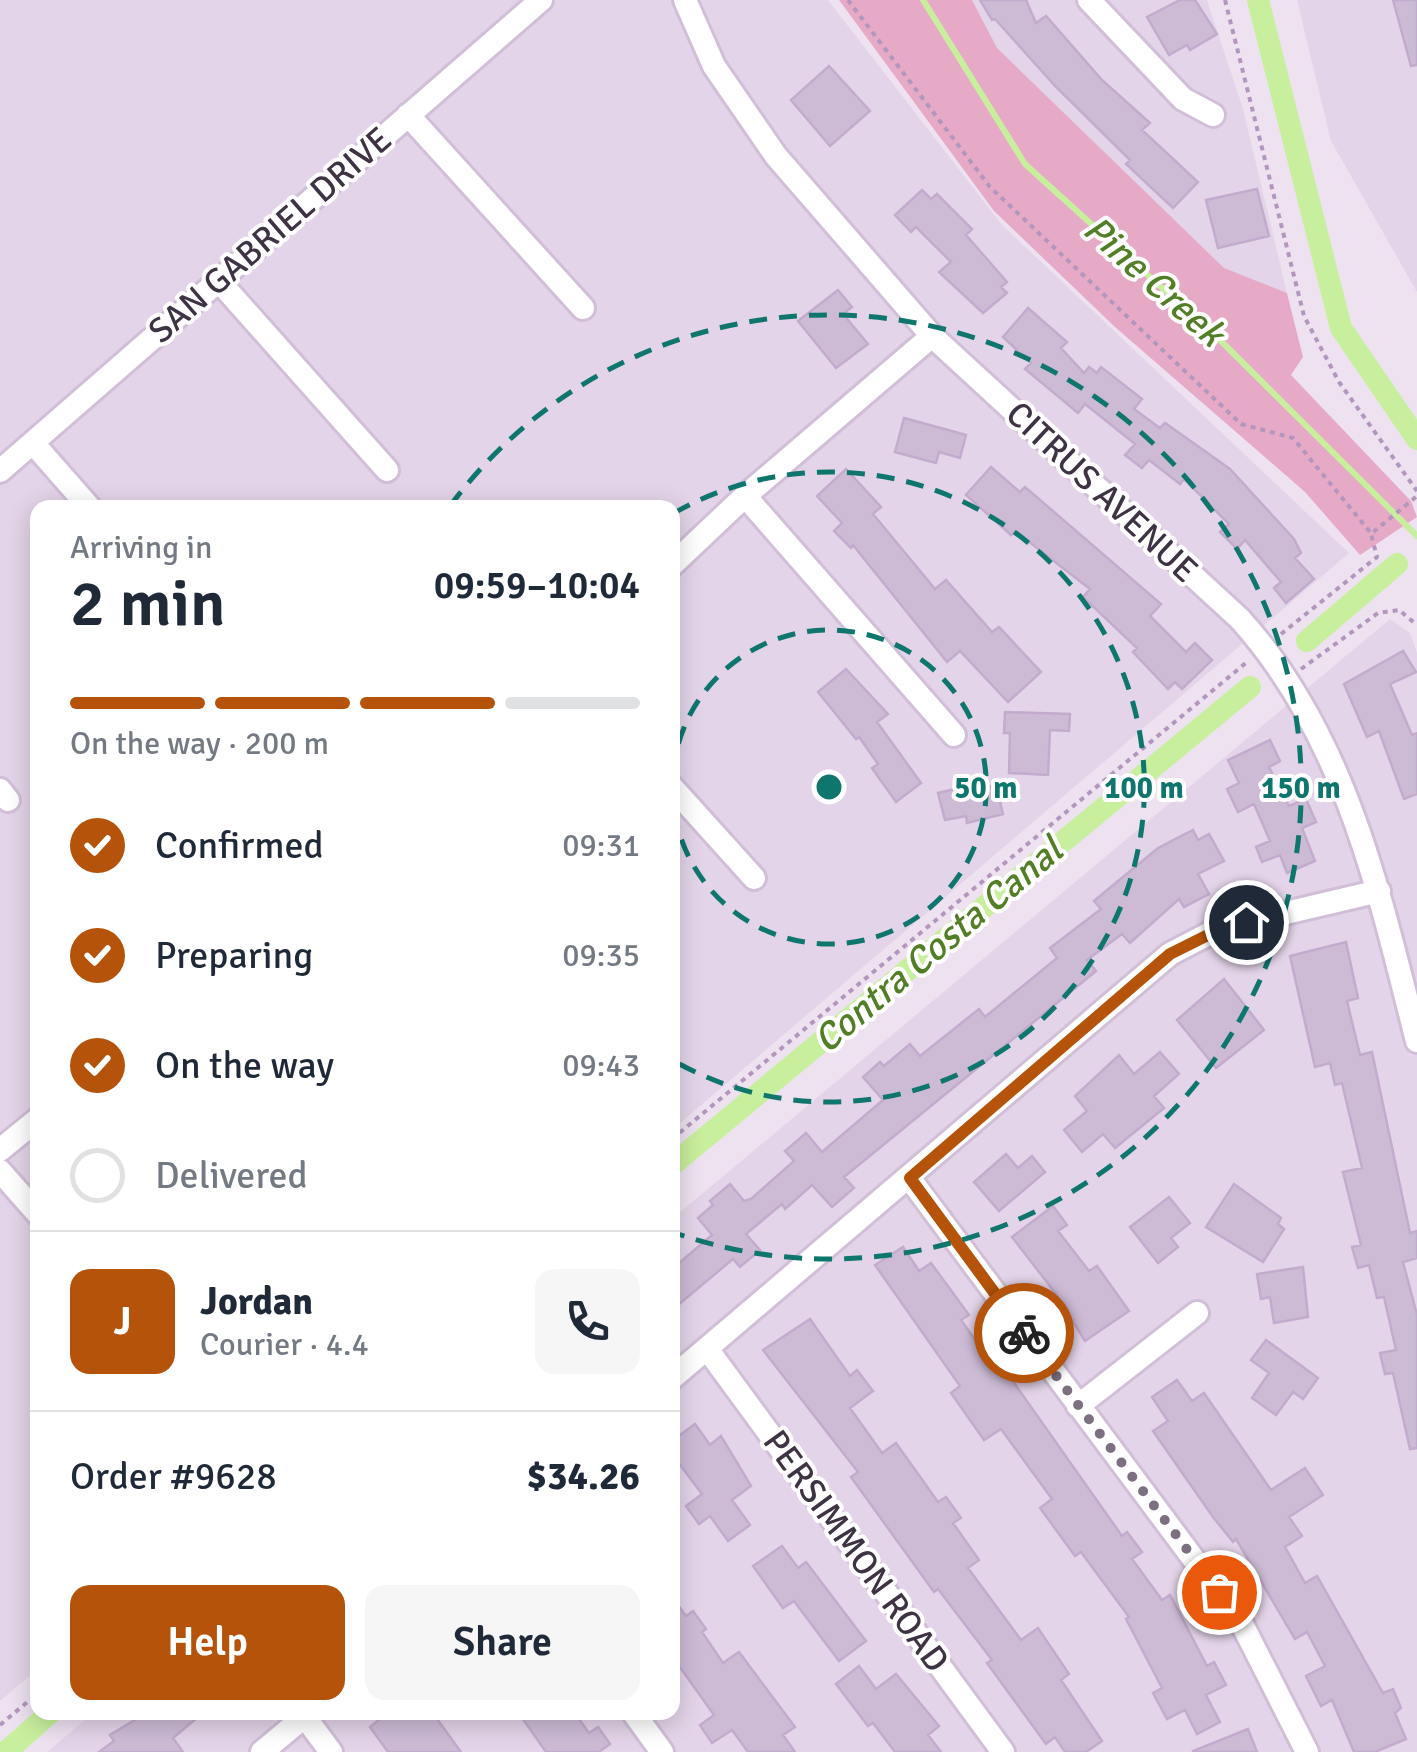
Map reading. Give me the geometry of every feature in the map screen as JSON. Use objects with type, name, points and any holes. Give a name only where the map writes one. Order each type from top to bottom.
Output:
[{"type":"street","name":"SAN GABRIEL DRIVE","points":[[0,471],[541,0]]},
{"type":"street","name":"CITRUS AVENUE","points":[[685,0],[714,66],[776,156],[932,336],[1240,619],[1264,648],[1344,785],[1379,891],[1417,1041]]},
{"type":"street","points":[[1088,0],[1182,99],[1213,115]]},
{"type":"street","points":[[408,115],[583,308]]},
{"type":"street","points":[[218,280],[387,470]]},
{"type":"street","points":[[680,558],[745,496],[932,336]]},
{"type":"street","points":[[32,443],[83,500]]},
{"type":"street","points":[[745,496],[954,735]]},
{"type":"street","points":[[680,796],[754,878]]},
{"type":"street","points":[[680,1372],[1170,954],[1218,930],[1379,891]]},
{"type":"street","points":[[0,1150],[30,1126]]},
{"type":"street","points":[[0,1171],[30,1205]]},
{"type":"street","points":[[910,1178],[1242,1624],[1307,1752]]},
{"type":"street","points":[[1078,1406],[1197,1313]]},
{"type":"street","name":"PERSIMMON ROAD","points":[[708,1350],[1004,1752]]},
{"type":"street","points":[[262,1752],[302,1720]]},
{"type":"street","points":[[311,1720],[331,1752]]},
{"type":"street","points":[[639,1720],[662,1752]]},
{"type":"path","points":[[680,1132],[1376,557],[1371,534],[1293,438],[1241,424],[990,187],[848,0]]},
{"type":"path","points":[[1225,0],[1299,304],[1339,382],[1417,494],[1371,534]]},
{"type":"path","points":[[1286,681],[1378,613],[1399,610],[1417,625]]},
{"type":"path","points":[[0,1725],[30,1700]]},
{"type":"shaded area","points":[[0,0],[828,0],[1002,225],[1349,553],[680,1123],[680,500],[30,500],[30,1676],[0,1701]]},
{"type":"shaded area","points":[[839,0],[972,0],[997,48],[1224,268],[1287,293],[1303,357],[1291,375],[1411,501],[1417,517],[1360,555],[1305,492],[1115,327],[994,211]]},
{"type":"shaded area","points":[[972,0],[1207,0],[1243,109],[1287,293],[1224,269],[996,48]]},
{"type":"shaded area","points":[[1297,0],[1417,0],[1417,292],[1331,141]]},
{"type":"shaded area","points":[[1390,619],[1410,633],[1417,653],[1417,1752],[47,1752],[85,1720],[680,1720],[680,1212]]},
{"type":"building","points":[[980,0],[1026,0],[1036,23],[1046,16],[1102,80],[1150,123],[1142,130],[1198,182],[1173,208],[1126,164],[1130,160],[992,20]]},
{"type":"building","points":[[1180,0],[1195,0],[1217,34],[1190,50],[1187,45],[1169,55],[1147,17]]},
{"type":"building","points":[[1393,0],[1417,0],[1417,65],[1411,66]]},
{"type":"building","points":[[829,66],[870,111],[830,146],[791,100]]},
{"type":"building","points":[[1257,189],[1269,236],[1218,248],[1206,200]]},
{"type":"building","points":[[922,190],[931,199],[937,194],[972,229],[966,235],[1007,282],[1001,287],[1007,293],[983,313],[939,272],[951,262],[916,227],[911,232],[895,215]]},
{"type":"building","points":[[838,290],[852,307],[843,314],[868,344],[836,368],[798,321]]},
{"type":"building","points":[[1028,308],[1067,342],[1061,348],[1084,373],[1089,367],[1097,373],[1101,367],[1142,399],[1134,409],[1160,428],[1165,423],[1230,469],[1294,539],[1301,553],[1295,558],[1314,579],[1286,603],[1274,588],[1281,582],[1245,540],[1237,549],[1220,532],[1229,524],[1184,479],[1180,484],[1149,460],[1142,468],[1125,455],[1135,444],[1085,404],[1078,413],[1025,369],[1031,363],[1003,337]]},
{"type":"building","points":[[904,418],[966,435],[960,458],[939,452],[936,463],[895,452]]},
{"type":"building","points":[[991,467],[1020,492],[1025,487],[1161,604],[1150,616],[1186,652],[1195,643],[1212,660],[1182,689],[1175,682],[1168,689],[1133,652],[1137,648],[1083,597],[1090,589],[1015,531],[1011,535],[966,495]]},
{"type":"building","points":[[846,469],[881,507],[873,514],[935,589],[946,580],[992,632],[999,627],[1041,672],[1008,702],[960,651],[947,662],[853,545],[851,548],[834,531],[842,523],[817,496]]},
{"type":"building","points":[[1403,651],[1416,672],[1390,684],[1412,735],[1417,733],[1417,794],[1404,799],[1379,731],[1367,737],[1344,684]]},
{"type":"building","points":[[846,669],[888,714],[877,722],[921,783],[896,802],[872,768],[878,764],[859,737],[856,739],[818,692]]},
{"type":"building","points":[[1005,712],[1070,714],[1069,731],[1050,730],[1048,775],[1009,773],[1010,733],[1004,733]]},
{"type":"building","points":[[1270,740],[1280,761],[1269,767],[1289,806],[1306,799],[1316,822],[1302,828],[1315,861],[1287,873],[1280,855],[1262,862],[1256,847],[1270,841],[1254,804],[1238,812],[1227,789],[1239,783],[1228,760]]},
{"type":"building","points":[[972,785],[975,789],[996,785],[1003,814],[967,823],[966,816],[945,820],[938,793]]},
{"type":"building","points":[[1193,830],[1198,840],[1209,834],[1224,861],[1198,874],[1209,894],[1184,907],[1179,899],[1130,943],[1122,934],[1087,960],[1096,971],[844,1177],[854,1188],[832,1207],[812,1185],[785,1209],[782,1204],[746,1234],[760,1250],[740,1267],[733,1259],[680,1303],[680,1262],[712,1235],[698,1218],[713,1205],[710,1201],[730,1184],[744,1201],[751,1199],[794,1161],[785,1151],[806,1133],[822,1152],[883,1100],[863,1077],[880,1062],[884,1066],[910,1044],[920,1056],[979,1009],[985,1017],[1057,958],[1050,948],[1101,909],[1094,901],[1158,848]]},
{"type":"building","points":[[1346,942],[1358,998],[1347,1001],[1360,1055],[1372,1052],[1410,1233],[1417,1231],[1417,1258],[1403,1262],[1417,1315],[1417,1448],[1410,1449],[1393,1373],[1385,1374],[1380,1353],[1396,1350],[1384,1297],[1377,1298],[1369,1265],[1358,1268],[1352,1247],[1361,1245],[1343,1172],[1362,1168],[1342,1083],[1335,1085],[1330,1063],[1315,1067],[1290,956]]},
{"type":"building","points":[[1224,979],[1264,1030],[1216,1068],[1177,1020]]},
{"type":"building","points":[[1160,1052],[1179,1074],[1154,1096],[1164,1108],[1115,1148],[1103,1134],[1082,1152],[1064,1130],[1087,1111],[1075,1096],[1119,1055],[1134,1074]]},
{"type":"building","points":[[1006,1154],[1018,1168],[1032,1156],[1045,1172],[999,1211],[974,1182]]},
{"type":"building","points":[[1234,1184],[1281,1218],[1278,1224],[1284,1229],[1263,1262],[1206,1227]]},
{"type":"building","points":[[1169,1197],[1190,1223],[1171,1238],[1178,1247],[1158,1263],[1130,1227]]},
{"type":"building","points":[[1053,1206],[1067,1225],[1058,1231],[1089,1271],[1097,1266],[1129,1311],[1085,1341],[1056,1294],[1012,1237]]},
{"type":"building","points":[[903,1247],[919,1271],[931,1263],[969,1315],[961,1320],[992,1364],[998,1360],[1122,1536],[1127,1532],[1142,1552],[1132,1559],[1162,1600],[1170,1595],[1207,1666],[1214,1662],[1226,1685],[1206,1695],[1220,1722],[1197,1734],[1185,1710],[1167,1719],[1153,1693],[1162,1688],[1126,1619],[1129,1617],[1081,1552],[1075,1556],[1040,1508],[1052,1499],[1001,1429],[984,1440],[951,1393],[960,1386],[875,1265]]},
{"type":"building","points":[[1303,1267],[1308,1317],[1274,1323],[1270,1297],[1261,1299],[1257,1274]]},
{"type":"building","points":[[810,1319],[850,1376],[857,1370],[873,1391],[850,1408],[882,1453],[896,1443],[938,1502],[946,1497],[961,1518],[953,1523],[979,1560],[968,1568],[1021,1640],[1038,1628],[1069,1674],[1061,1680],[1102,1741],[1086,1752],[1065,1752],[1055,1737],[1046,1744],[987,1663],[992,1660],[938,1589],[934,1592],[851,1477],[858,1472],[763,1350]]},
{"type":"building","points":[[1266,1340],[1318,1378],[1303,1399],[1293,1392],[1276,1415],[1252,1398],[1269,1373],[1251,1360]]},
{"type":"building","points":[[1177,1380],[1192,1401],[1204,1393],[1271,1490],[1305,1468],[1323,1495],[1289,1517],[1302,1536],[1285,1547],[1305,1583],[1317,1576],[1383,1693],[1393,1689],[1401,1708],[1395,1713],[1406,1739],[1375,1752],[1354,1752],[1332,1700],[1321,1706],[1306,1676],[1325,1666],[1307,1632],[1295,1639],[1236,1539],[1233,1542],[1213,1517],[1153,1431],[1168,1421],[1152,1397]]},
{"type":"building","points":[[695,1424],[710,1445],[721,1436],[751,1486],[732,1500],[750,1525],[728,1541],[710,1516],[699,1524],[686,1506],[702,1494],[680,1465],[680,1435]]},
{"type":"building","points":[[782,1546],[798,1568],[806,1562],[866,1641],[839,1661],[794,1601],[783,1608],[753,1566]]},
{"type":"building","points":[[680,1608],[686,1616],[693,1611],[723,1663],[739,1652],[795,1727],[783,1735],[795,1752],[748,1752],[732,1730],[712,1743],[700,1725],[714,1715],[680,1667]]},
{"type":"building","points":[[859,1666],[876,1689],[896,1674],[939,1726],[928,1735],[941,1752],[895,1752],[873,1723],[868,1726],[836,1684]]},
{"type":"building","points":[[135,1720],[194,1720],[173,1738],[183,1752],[99,1752],[114,1741],[110,1735]]},
{"type":"building","points":[[379,1720],[438,1720],[461,1752],[388,1752],[370,1727]]},
{"type":"building","points":[[524,1720],[580,1720],[589,1733],[598,1727],[610,1744],[599,1752],[546,1752]]},
{"type":"building","points":[[1248,1729],[1257,1752],[1193,1752],[1193,1751]]},
{"type":"waterway","name":"Pine Creek","points":[[923,0],[1025,164],[1225,345],[1417,536]]},
{"type":"waterway","name":"Contra Costa Canal","points":[[1258,0],[1341,328],[1417,439]]},
{"type":"waterway","name":"Contra Costa Canal","points":[[1307,641],[1397,564]]},
{"type":"waterway","name":"Contra Costa Canal","points":[[680,1158],[1250,687]]},
{"type":"waterway","name":"Contra Costa Canal","points":[[6,1752],[42,1720]]},
{"type":"way so far","points":[[1024,1333],[1219,1592]]},
{"type":"route","points":[[1024,1333],[910,1178],[1170,954],[1218,930],[1246,922]]}]
